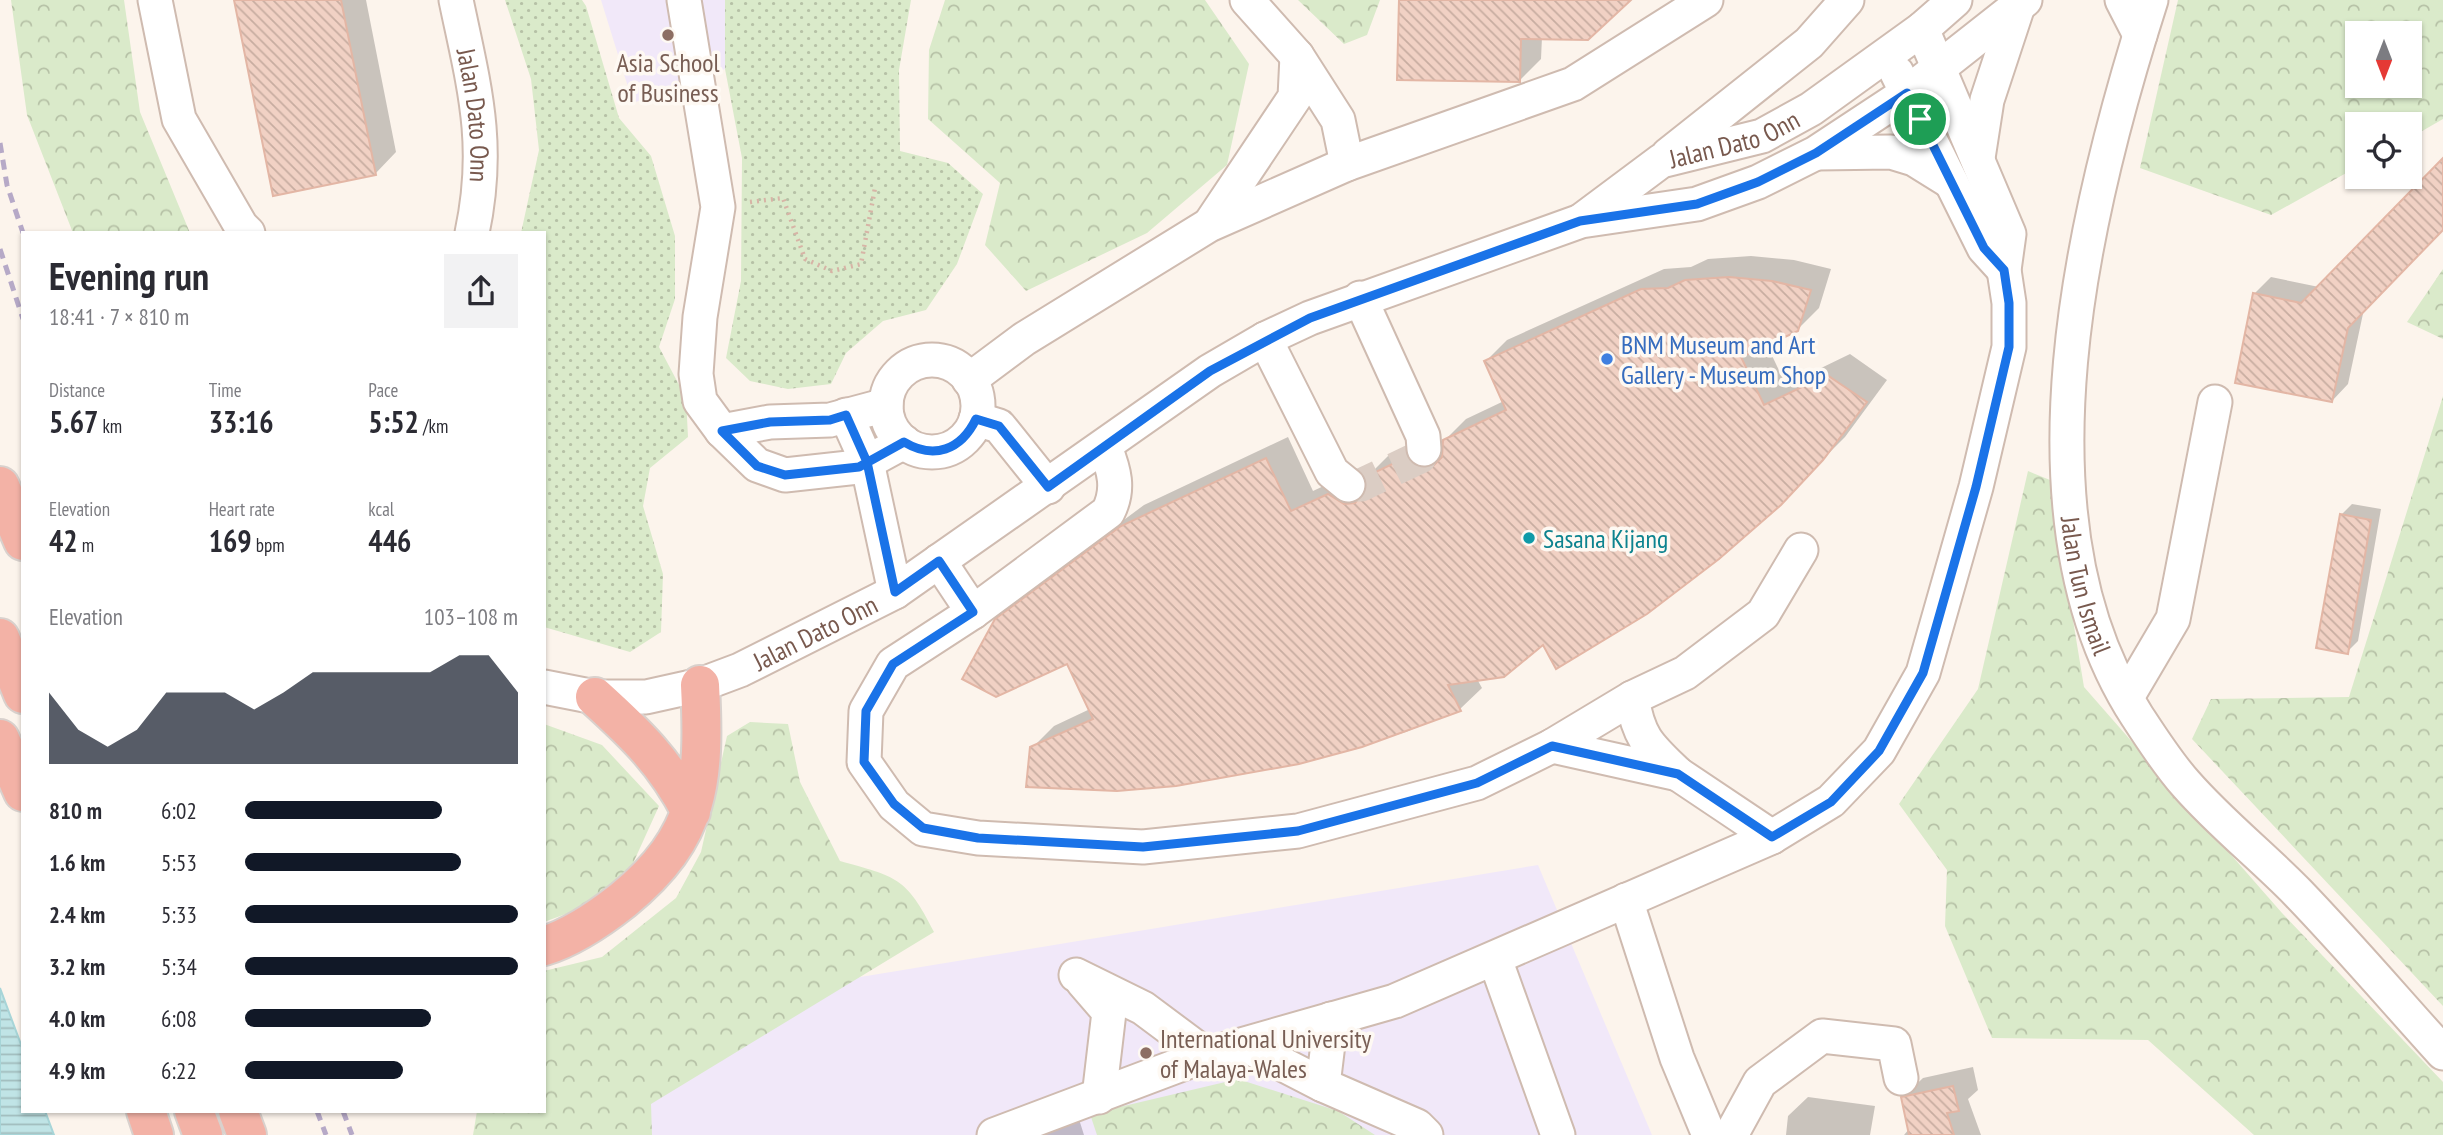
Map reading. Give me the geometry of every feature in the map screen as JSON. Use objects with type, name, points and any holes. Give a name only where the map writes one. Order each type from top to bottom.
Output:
[{"type":"highway","points":[[0,486],[21,536]]},
{"type":"highway","points":[[0,638],[21,689]]},
{"type":"highway","points":[[546,945],[605,915],[657,870],[675,846],[691,812],[702,765],[700,685]]},
{"type":"highway","points":[[595,697],[625,724],[671,774],[691,812]]},
{"type":"highway","points":[[0,739],[21,787]]},
{"type":"highway","points":[[0,787],[21,807]]},
{"type":"highway","points":[[147,1113],[154,1135]]},
{"type":"highway","points":[[195,1113],[203,1135]]},
{"type":"highway","points":[[239,1113],[247,1135]]},
{"type":"street","points":[[155,0],[179,119],[246,231]]},
{"type":"street","points":[[684,0],[718,207],[700,317],[696,374],[700,401],[722,431],[757,466],[785,475],[859,467],[904,442]]},
{"type":"street","points":[[1247,0],[1297,56],[1338,120],[1347,164]]},
{"type":"street","points":[[969,380],[1024,340],[1209,225],[1347,164],[1573,84],[1706,0]]},
{"type":"street","points":[[1661,161],[1809,43],[1847,0]]},
{"type":"street","points":[[994,1135],[1206,1055],[1395,1001],[1495,959],[1772,837],[1831,802],[1879,751],[1923,673],[1976,487],[2009,347],[2009,303],[2004,270],[2009,234],[1922,30],[1955,0]]},
{"type":"street","points":[[2122,0],[2140,35]]},
{"type":"street","name":"Jalan Tun Ismail","points":[[2151,0],[2095,199],[2081,273],[2071,358],[2068,460],[2075,551],[2092,627],[2136,714],[2186,784],[2298,894],[2443,1054]]},
{"type":"street","points":[[1940,68],[2021,4]]},
{"type":"street","points":[[1978,160],[1987,100],[2021,4]]},
{"type":"street","name":"Jalan Dato Onn","points":[[460,6],[481,119],[482,171],[472,231]]},
{"type":"street","name":"Jalan Dato Onn","points":[[1580,221],[1661,161],[1762,136],[1811,109],[1922,30]]},
{"type":"street","points":[[1887,55],[1984,248],[2004,270]]},
{"type":"street","points":[[1209,225],[1295,97],[1297,56]]},
{"type":"street","name":"Jalan Dato Onn","points":[[546,687],[595,697],[646,697],[700,685],[740,670],[895,592],[1210,371],[1265,339],[1360,298],[1580,221],[1697,204],[1758,182],[1816,153],[1940,68]]},
{"type":"street","points":[[1816,153],[1891,152],[1913,159],[1951,182]]},
{"type":"street","points":[[1360,298],[1423,436],[1424,449]]},
{"type":"street","points":[[1265,339],[1332,472],[1348,485]]},
{"type":"street","points":[[925,361],[940,361],[955,366],[975,389],[978,404],[976,419],[964,439],[945,450],[917,449],[904,442],[888,419],[886,405],[889,389],[898,376],[910,366],[925,361]]},
{"type":"street","points":[[2127,697],[2173,619],[2215,402]]},
{"type":"street","points":[[722,431],[770,422],[830,420],[886,405]]},
{"type":"street","points":[[846,415],[867,462],[895,592]]},
{"type":"street","points":[[976,419],[999,426],[1048,487]]},
{"type":"street","points":[[1105,447],[1115,473],[1115,498],[1108,512],[973,612],[893,664],[866,711],[864,762],[894,804],[923,828],[978,838],[1143,847],[1298,831],[1477,783],[1552,746],[1632,698],[1685,673],[1763,614],[1801,550]]},
{"type":"street","points":[[939,561],[973,612]]},
{"type":"street","points":[[1632,698],[1637,727],[1651,747],[1678,774],[1772,837]]},
{"type":"street","points":[[1552,746],[1678,774]]},
{"type":"street","points":[[1626,900],[1677,1058],[1709,1135]]},
{"type":"street","points":[[1495,959],[1558,1135]]},
{"type":"street","points":[[1099,1097],[1109,1012],[1076,975],[1143,1008],[1206,1055]]},
{"type":"street","points":[[1323,1085],[1331,1019]]},
{"type":"street","points":[[1731,1135],[1760,1082],[1822,1036],[1894,1044],[1901,1078]]},
{"type":"street","points":[[1245,1045],[1323,1085],[1417,1126],[1426,1135]]},
{"type":"path","points":[[718,207],[783,198],[805,259],[832,271],[861,264],[875,188]]},
{"type":"shaded area","name":"Asia School of Business","points":[[601,0],[725,0],[725,69],[633,103]]},
{"type":"shaded area","name":"International University of Malaya-Wales","points":[[1538,865],[1652,1135],[595,1135],[757,994]]},
{"type":"green space","points":[[11,0],[124,0],[140,112],[189,231],[72,231],[27,115]]},
{"type":"green space","points":[[505,0],[582,0],[619,118],[651,156],[675,236],[675,299],[659,347],[686,398],[688,437],[650,468],[643,506],[663,574],[661,632],[630,652],[546,628],[546,231],[521,231],[539,150],[531,79]]},
{"type":"green space","points":[[725,0],[911,0],[899,70],[900,151],[948,163],[983,194],[957,264],[926,310],[883,321],[846,353],[831,384],[788,389],[750,381],[726,358],[741,281],[742,158],[725,69]]},
{"type":"green space","points":[[945,0],[1205,0],[1249,64],[1227,165],[1147,233],[1026,291],[985,245],[1000,183],[928,119],[929,50]]},
{"type":"green space","points":[[1298,0],[1380,0],[1367,35],[1344,44]]},
{"type":"green space","points":[[2178,0],[2443,0],[2443,119],[2422,131],[2422,112],[2345,112],[2345,174],[2271,215],[2140,168]]},
{"type":"green space","points":[[2443,269],[2443,339],[2407,322]]},
{"type":"green space","points":[[2443,396],[2443,1006],[2192,739],[2211,699],[2349,697]]},
{"type":"green space","points":[[2028,471],[2050,480],[2084,687],[2282,913],[2443,1082],[2443,1135],[2254,1135],[2148,1040],[1992,1038],[1945,926],[1947,870],[1899,804],[1978,689]]},
{"type":"green space","points":[[750,722],[788,724],[800,782],[840,861],[887,876],[907,889],[934,932],[651,1104],[652,1135],[473,1135],[477,1113],[546,1113],[546,971],[602,957],[676,898],[701,852],[727,736]]},
{"type":"green space","points":[[546,725],[602,745],[659,806],[630,870],[593,904],[546,921]]},
{"type":"green space","points":[[1238,1079],[1338,1111],[1375,1135],[1097,1135],[1090,1114]]},
{"type":"water","points":[[0,988],[21,1045],[21,1113],[46,1113],[54,1135],[0,1135]]},
{"type":"building","points":[[234,0],[341,0],[376,175],[273,196]]},
{"type":"building","points":[[1399,0],[1631,0],[1588,40],[1521,39],[1520,82],[1397,80]]},
{"type":"building","points":[[2443,158],[2443,230],[2348,328],[2332,402],[2235,383],[2253,293],[2301,303],[2413,189],[2422,189],[2422,179]]},
{"type":"building","name":"Sasana Kijang","points":[[1729,277],[1772,281],[1811,290],[1798,331],[1741,357],[1764,405],[1827,375],[1867,402],[1823,460],[1781,505],[1719,559],[1647,614],[1556,669],[1543,645],[1504,677],[1448,685],[1461,711],[1362,747],[1299,764],[1176,786],[1117,791],[1026,787],[1030,747],[1093,719],[1067,664],[996,697],[962,679],[995,619],[1121,526],[1266,458],[1291,511],[1328,494],[1344,504],[1355,503],[1367,489],[1365,477],[1407,457],[1416,467],[1434,465],[1442,457],[1443,440],[1506,410],[1484,361],[1641,289],[1668,288],[1685,280]]},
{"type":"building","points":[[2340,514],[2371,520],[2348,654],[2316,648]]},
{"type":"building","points":[[1953,1086],[1959,1111],[1947,1113],[1954,1135],[1909,1135],[1901,1097]]},
{"type":"tunnel","points":[[1348,485],[1361,485],[1420,457],[1424,449]]},
{"type":"railway","points":[[0,143],[7,185],[22,231]]},
{"type":"railway","points":[[0,249],[21,313]]},
{"type":"railway","points":[[318,1113],[326,1135]]},
{"type":"railway","points":[[344,1113],[352,1135]]},
{"type":"place","name":"Asia School of Business","points":[[668,35]]},
{"type":"place","name":"BNM Museum and Art Gallery - Museum Shop","points":[[1607,359]]},
{"type":"place","name":"Sasana Kijang","points":[[1529,538]]},
{"type":"place","name":"International University of Malaya-Wales","points":[[1146,1053]]},
{"type":"route","points":[[1920,119],[1907,93],[1816,153],[1758,182],[1697,204],[1580,221],[1310,318],[1265,339],[1210,371],[1048,487],[999,426],[976,419],[970,433],[958,444],[945,450],[931,452],[904,442],[867,462],[859,467],[785,475],[757,466],[722,431],[770,422],[830,420],[846,415],[867,462],[895,592],[939,561],[973,612],[893,664],[866,711],[864,762],[894,804],[923,828],[978,838],[1143,847],[1298,831],[1477,783],[1552,746],[1678,774],[1772,837],[1831,802],[1879,751],[1923,673],[1976,487],[2009,347],[2009,303],[2004,270],[1984,248],[1920,119]]}]
